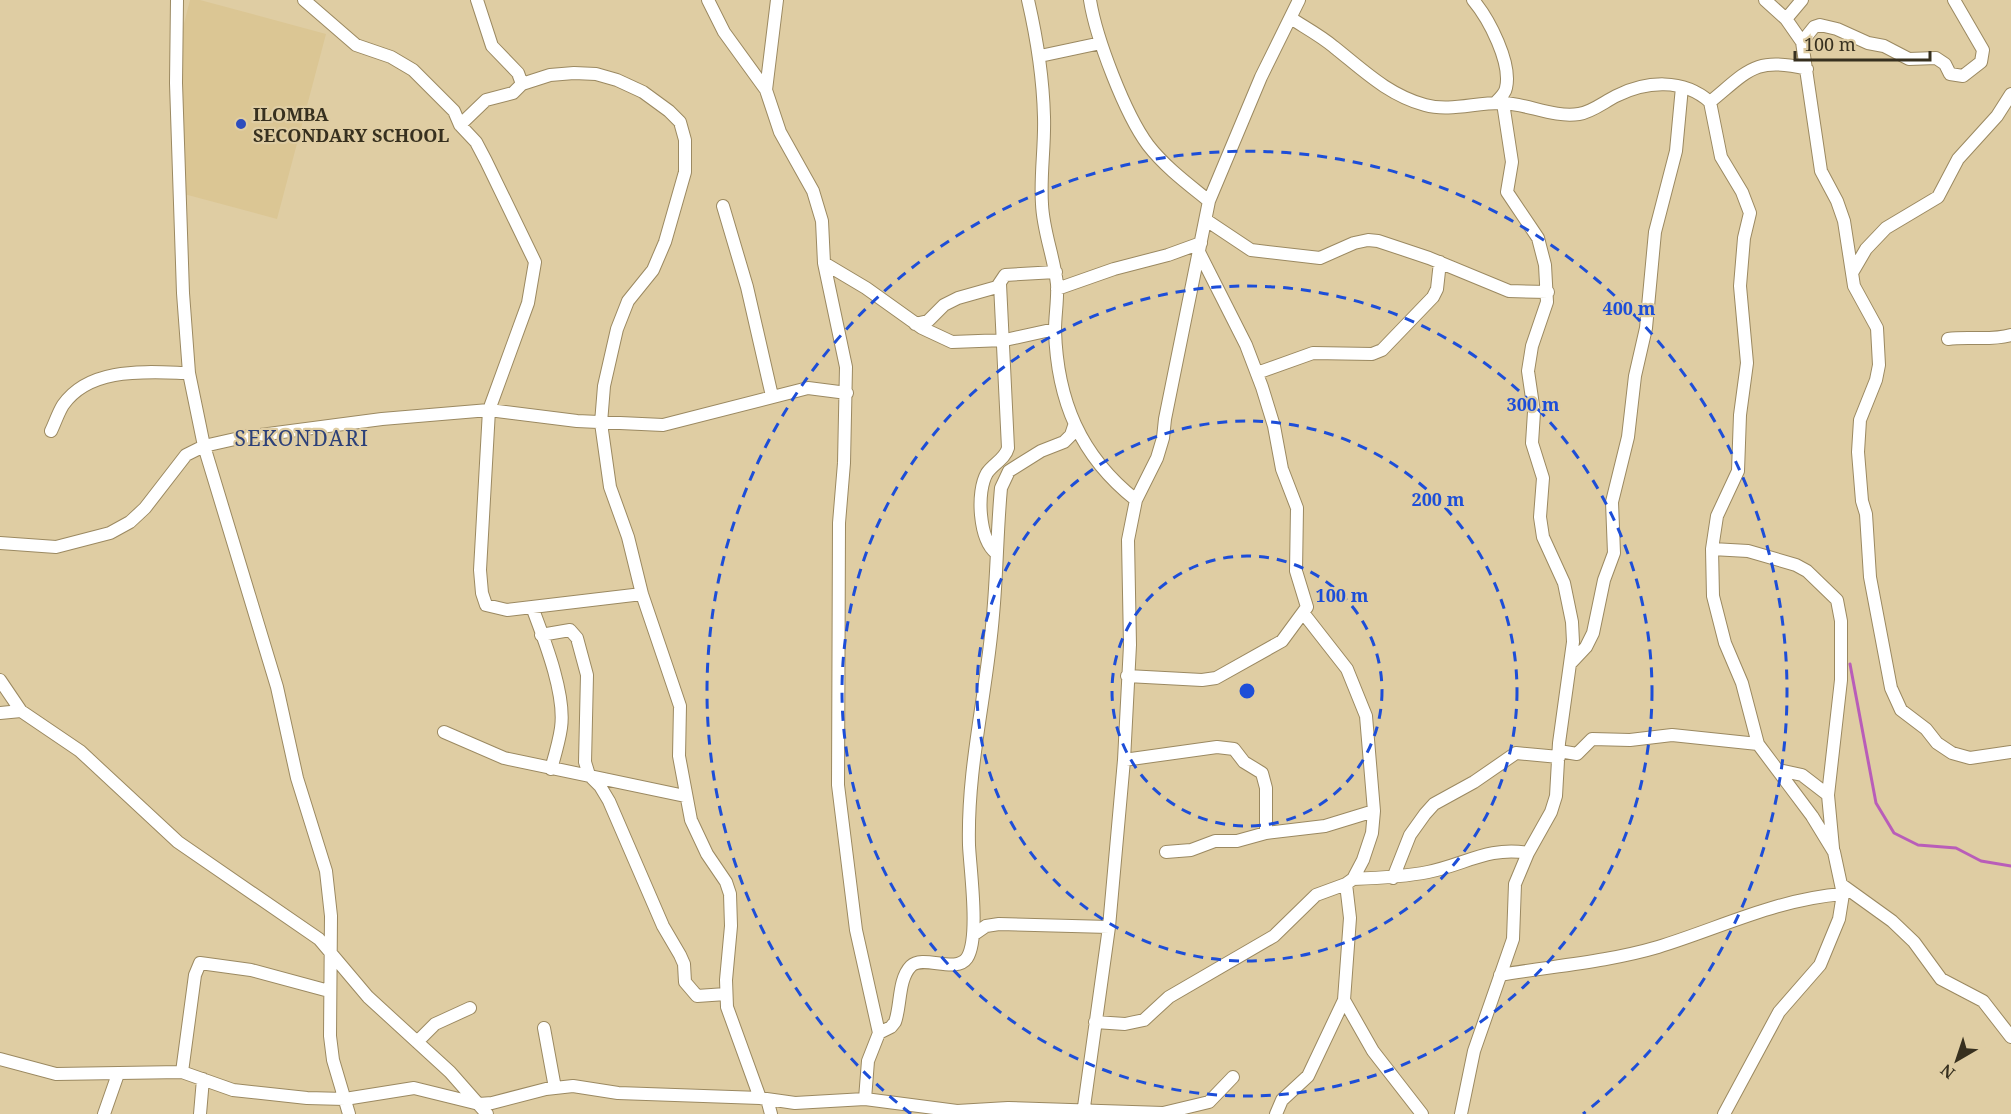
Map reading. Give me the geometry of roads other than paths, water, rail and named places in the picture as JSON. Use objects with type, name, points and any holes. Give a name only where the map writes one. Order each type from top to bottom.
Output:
[{"type":"street","points":[[177,0],[176,83],[183,293],[189,373],[204,446],[277,687],[297,778],[326,871],[331,916],[330,1036],[333,1060],[349,1114]]},
{"type":"street","points":[[304,0],[356,45],[391,57],[413,70],[454,111],[460,125],[476,142],[535,262],[528,303],[489,410],[480,570],[482,593],[486,605],[507,610],[642,594]]},
{"type":"street","points":[[477,0],[492,46],[518,73],[522,84]]},
{"type":"street","points":[[708,0],[724,32],[766,90],[780,132],[813,190],[819,208],[824,263],[846,367],[847,393],[839,523],[838,796],[856,930],[879,1033],[868,1061],[865,1099]]},
{"type":"street","points":[[766,90],[777,0]]},
{"type":"street","points":[[1028,0],[1040,56],[1044,118],[1041,203],[1056,272],[1055,329],[1065,398],[1074,426],[1096,462],[1114,483],[1136,500]]},
{"type":"street","points":[[1090,0],[1101,43],[1147,142],[1161,160],[1209,201]]},
{"type":"street","points":[[1083,1112],[1109,927],[1124,760],[1127,676],[1131,645],[1128,540],[1136,500],[1157,458],[1163,438],[1209,201],[1265,69],[1292,19],[1299,0]]},
{"type":"street","points":[[1461,1114],[1474,1051],[1513,939],[1515,884],[1528,853],[1551,812],[1559,780],[1559,754],[1573,631],[1567,596],[1541,529],[1543,477],[1532,443],[1534,412],[1528,379],[1530,355],[1548,292],[1540,245],[1507,192],[1512,167],[1499,103],[1505,92],[1507,68],[1480,9],[1473,0]]},
{"type":"street","points":[[1765,0],[1775,5],[1802,42],[1818,160],[1844,221],[1854,286],[1872,314],[1879,344],[1876,380],[1860,420],[1858,452],[1862,501],[1866,514],[1870,577],[1891,688],[1902,710],[1926,729],[1937,743],[1952,753],[1970,758],[2011,752]]},
{"type":"street","points":[[1786,19],[1802,0]]},
{"type":"street","points":[[1802,42],[1814,27],[1828,27],[1868,43],[1884,46],[1909,59],[1936,58],[1945,64],[1950,74],[1963,76],[1982,62],[1983,50],[1954,0]]},
{"type":"street","points":[[1292,19],[1334,47],[1377,83],[1405,98],[1438,108],[1499,103],[1569,115],[1581,114],[1617,96],[1643,87],[1669,83],[1695,91],[1710,102],[1721,157],[1742,192],[1750,213],[1744,238],[1740,286],[1746,363],[1740,415],[1738,471],[1721,503],[1712,549],[1713,596],[1719,622],[1742,683],[1758,744],[1779,770],[1834,852]]},
{"type":"street","points":[[1040,56],[1101,43]]},
{"type":"street","points":[[1710,102],[1744,73],[1760,64],[1783,64],[1807,69]]},
{"type":"street","points":[[460,125],[486,100],[513,93],[522,84],[550,75],[574,73],[596,74],[617,80],[643,92],[680,122],[685,140],[685,172],[665,242],[653,270],[628,301],[617,328],[604,386],[601,423],[609,487],[633,551],[642,594],[680,706],[678,748],[685,796],[698,837],[726,882],[730,894],[731,926],[726,994],[733,1026],[771,1114]]},
{"type":"street","points":[[1570,664],[1593,633],[1604,580],[1614,553],[1612,502],[1628,437],[1635,376],[1646,328],[1655,232],[1676,151],[1682,87]]},
{"type":"street","points":[[1851,275],[1866,249],[1886,228],[1938,197],[1958,159],[2004,108],[2011,94]]},
{"type":"street","points":[[723,206],[747,287],[772,396]]},
{"type":"street","points":[[1206,220],[1242,246],[1268,254],[1320,258],[1368,240],[1390,244],[1440,262],[1509,291],[1548,292]]},
{"type":"street","points":[[1057,289],[1113,269],[1200,247]]},
{"type":"street","points":[[1127,676],[1202,680],[1216,678],[1277,645],[1304,614],[1306,600],[1298,580],[1296,563],[1299,518],[1282,469],[1274,426],[1257,373],[1200,247]]},
{"type":"street","points":[[1257,373],[1313,353],[1372,354],[1382,350],[1433,297],[1437,289],[1440,262]]},
{"type":"street","points":[[824,263],[866,288],[915,324],[937,337],[952,342],[1005,340],[1055,329]]},
{"type":"street","points":[[996,553],[983,537],[982,502],[986,474],[1008,448],[1005,340],[1000,284],[1005,275],[1056,272]]},
{"type":"street","points":[[915,324],[928,321],[944,305],[1000,284]]},
{"type":"street","points":[[1948,339],[1968,336],[2002,338],[2011,335]]},
{"type":"street","points":[[51,431],[62,406],[73,394],[105,376],[140,372],[189,373]]},
{"type":"street","points":[[0,543],[56,547],[110,533],[130,522],[145,508],[186,454],[204,446],[261,434],[296,432],[382,419],[489,410],[601,423],[663,425],[697,419],[772,396],[808,388],[847,393]]},
{"type":"street","points":[[879,1033],[895,1023],[904,976],[911,966],[919,963],[959,963],[967,958],[973,934],[969,845],[972,786],[978,716],[993,616],[1001,488],[1004,476],[1028,458],[1064,442],[1071,435],[1074,426]]},
{"type":"street","points":[[1712,549],[1748,551],[1796,565],[1807,571],[1837,600],[1841,621],[1841,680],[1828,795],[1834,852],[1842,890],[1839,919],[1820,965],[1779,1012],[1724,1114]]},
{"type":"street","points":[[532,607],[556,682],[562,714],[560,735],[551,769]]},
{"type":"street","points":[[1276,1114],[1282,1100],[1308,1076],[1344,1000],[1350,918],[1349,881],[1368,848],[1374,812],[1366,716],[1359,695],[1347,669],[1304,614]]},
{"type":"street","points":[[541,635],[570,630],[577,638],[588,686],[584,750],[589,775],[600,786],[609,801],[663,926],[680,955],[688,989],[697,996],[726,994]]},
{"type":"street","points":[[0,680],[21,711],[80,752],[178,842],[308,930],[331,950],[368,997],[450,1072],[483,1109]]},
{"type":"street","points":[[0,690],[12,699]]},
{"type":"street","points":[[0,713],[21,711]]},
{"type":"street","points":[[444,732],[504,758],[685,796]]},
{"type":"street","points":[[1393,878],[1410,836],[1434,804],[1474,782],[1516,753],[1570,755],[1577,754],[1592,739],[1630,740],[1672,735],[1758,744]]},
{"type":"street","points":[[1124,760],[1217,747],[1234,749],[1244,762],[1262,773],[1266,788],[1266,833]]},
{"type":"street","points":[[1779,770],[1802,775],[1828,795]]},
{"type":"street","points":[[1166,852],[1191,850],[1215,841],[1237,841],[1266,833],[1337,823],[1374,812]]},
{"type":"street","points":[[1095,1022],[1125,1024],[1144,1020],[1169,997],[1274,936],[1316,895],[1349,881],[1393,878],[1430,872],[1508,849],[1528,853]]},
{"type":"street","points":[[1500,975],[1622,956],[1657,948],[1773,907],[1842,890],[1892,921],[1914,942],[1941,979],[1983,1001],[2011,1037]]},
{"type":"street","points":[[973,934],[986,926],[999,924],[1109,927]]},
{"type":"street","points":[[182,1072],[195,975],[201,963],[251,970],[329,991]]},
{"type":"street","points":[[1344,1000],[1373,1051],[1422,1114]]},
{"type":"street","points":[[417,1042],[435,1024],[470,1008]]},
{"type":"street","points":[[544,1028],[555,1088]]},
{"type":"street","points":[[0,1059],[56,1074],[182,1072],[226,1088],[252,1093],[345,1099],[414,1088],[483,1109]]},
{"type":"street","points":[[104,1114],[118,1074]]},
{"type":"street","points":[[483,1109],[492,1103],[573,1086],[627,1094],[764,1099],[826,1108],[865,1099],[957,1111],[1008,1108],[1152,1113],[1209,1102],[1233,1077]]},
{"type":"street","points":[[200,1114],[203,1079]]},
{"type":"waterway","points":[[1850,664],[1876,803],[1894,833],[1918,845],[1956,848],[1981,861],[2011,866]]},
{"type":"place","name":"ILOMBA SECONDARY SCHOOL","points":[[241,124]]},
{"type":"district","name":"SEKONDARI","points":[[302,438]]}]
